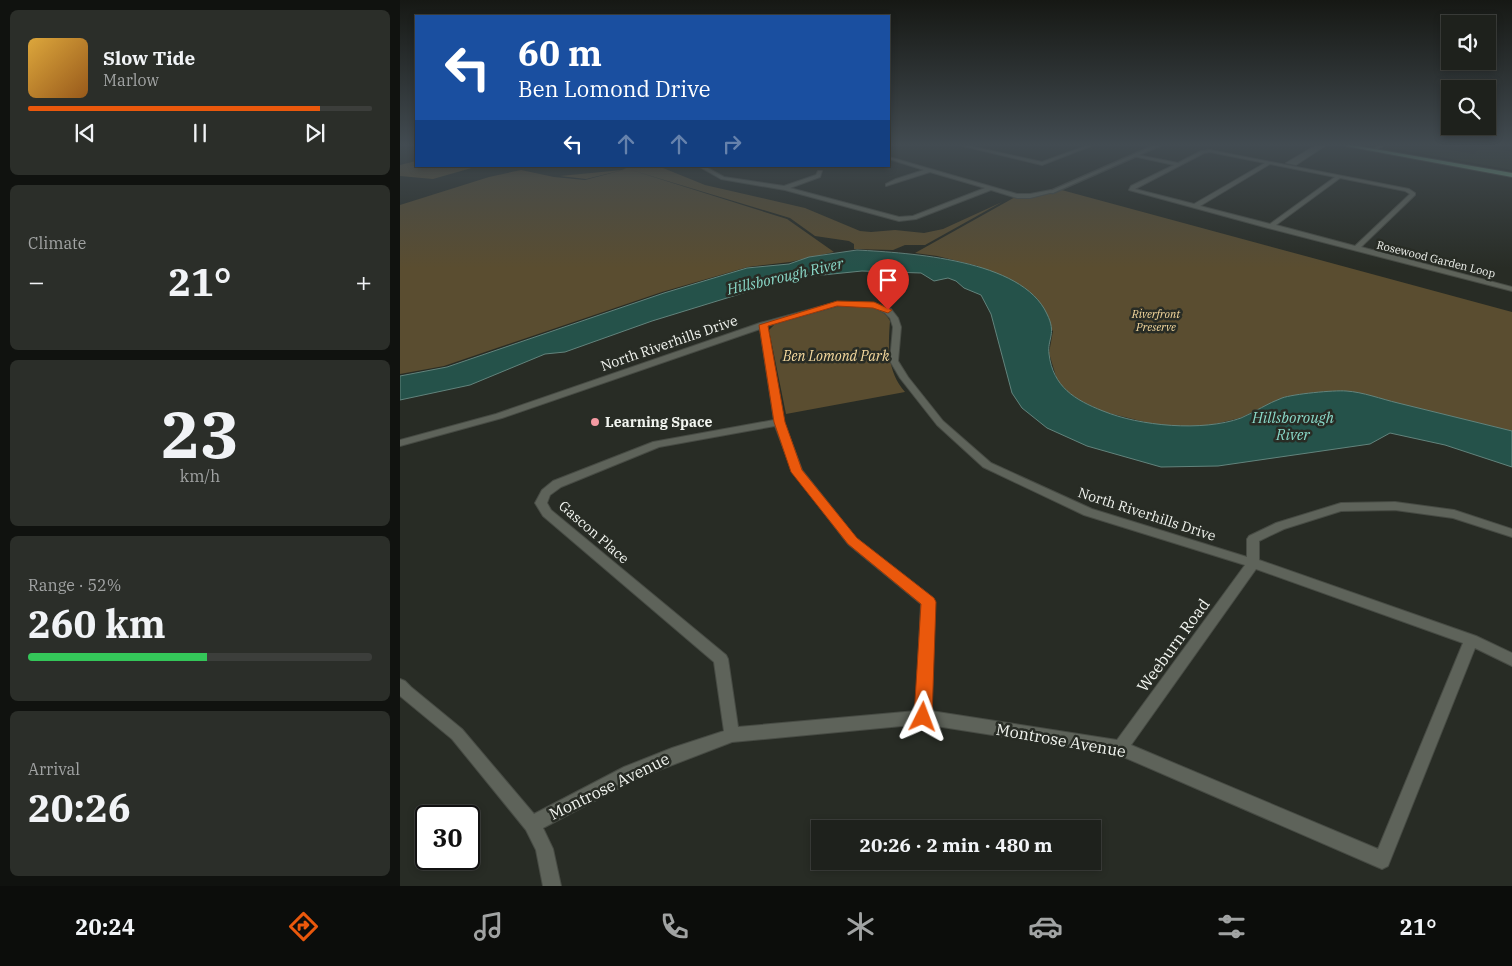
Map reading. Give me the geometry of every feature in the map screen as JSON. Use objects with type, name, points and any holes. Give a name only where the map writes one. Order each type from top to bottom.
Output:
[{"type":"street","points":[[769,185],[786,188],[899,219],[914,218],[991,188]]},
{"type":"street","points":[[786,188],[793,185]]},
{"type":"street","points":[[982,185],[1017,196],[1030,196],[1051,192],[1066,185]]},
{"type":"street","name":"Rosewood Garden Loop","points":[[1136,185],[1132,190],[1512,288]]},
{"type":"street","points":[[1194,207],[1231,185]]},
{"type":"street","points":[[1270,227],[1327,185]]},
{"type":"street","name":"Rosewood Garden Loop","points":[[1356,248],[1413,193],[1380,185]]},
{"type":"street","name":"North Riverhills Drive","points":[[400,443],[499,416],[763,325],[837,304],[874,305],[888,310],[894,318],[897,327],[894,361],[904,378],[940,423],[987,465],[1088,512],[1253,564],[1471,640],[1512,660]]},
{"type":"street","points":[[763,325],[779,422],[797,472],[852,541],[928,602],[923,717]]},
{"type":"street","name":"Gascon Place","points":[[732,736],[721,659],[547,513],[541,502],[546,493],[557,484],[657,444],[779,422]]},
{"type":"street","points":[[1253,564],[1253,539],[1280,526],[1341,507],[1395,506],[1454,514],[1512,533]]},
{"type":"street","name":"Weeburn Road","points":[[1120,748],[1253,564]]},
{"type":"street","name":"Montrose Avenue","points":[[532,824],[630,773],[672,756],[732,736],[923,717],[1120,748],[1382,860],[1471,640]]},
{"type":"street","points":[[400,684],[406,692],[457,734],[532,824],[544,848],[552,886]]},
{"type":"green space","points":[[462,185],[680,185],[787,219],[834,252],[790,262],[748,267],[662,292],[444,366],[400,374],[400,205]]},
{"type":"green space","points":[[682,185],[707,185],[805,208],[860,231],[871,232],[895,230],[924,233],[943,229],[1002,202],[925,245],[905,245],[893,250],[854,249],[854,244],[849,241],[815,236],[790,218]]},
{"type":"green space","name":"Riverfront Preserve","points":[[1058,189],[1512,312],[1512,431],[1346,391],[1283,398],[1240,418],[1207,426],[1161,426],[1104,412],[1073,397],[1058,383],[1049,353],[1053,331],[978,266],[937,256],[915,253],[1017,196],[1044,195]]},
{"type":"green space","name":"Ben Lomond Park","points":[[843,305],[869,307],[886,315],[890,321],[889,349],[892,367],[899,384],[905,392],[786,414],[769,330],[775,324]]},
{"type":"water","name":"Hillsborough River","points":[[857,250],[933,257],[962,262],[990,270],[1014,281],[1034,296],[1047,314],[1052,331],[1049,344],[1051,365],[1060,384],[1083,402],[1118,416],[1171,425],[1208,425],[1241,418],[1282,398],[1323,392],[1352,392],[1512,431],[1512,467],[1445,445],[1390,433],[1370,444],[1218,466],[1161,467],[1087,446],[1047,428],[1022,408],[1012,393],[991,314],[981,295],[964,288],[956,281],[948,278],[934,281],[921,273],[862,271],[803,277],[779,282],[652,321],[565,352],[545,354],[470,385],[400,400],[400,376],[447,367],[664,293],[747,268],[789,264],[809,257]]},
{"type":"place","name":"Learning Space","points":[[595,422]]},
{"type":"route","points":[[888,310],[874,305],[858,303],[837,304],[763,325],[779,422],[797,472],[852,541],[928,602],[923,717]]}]
